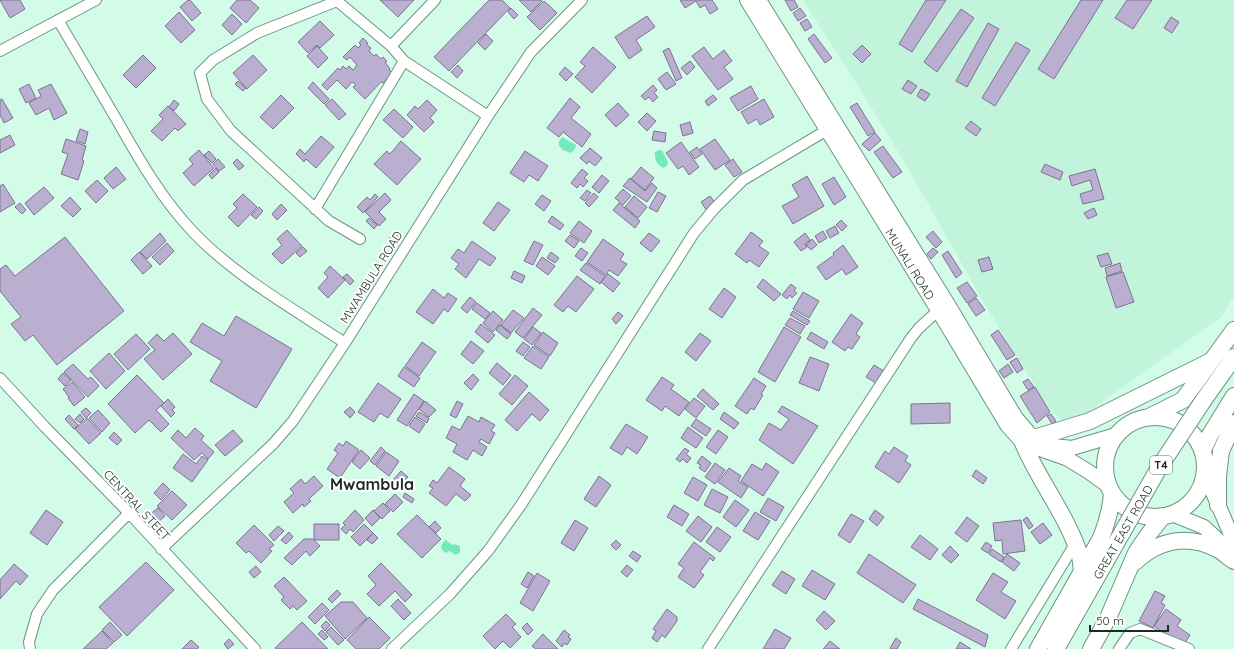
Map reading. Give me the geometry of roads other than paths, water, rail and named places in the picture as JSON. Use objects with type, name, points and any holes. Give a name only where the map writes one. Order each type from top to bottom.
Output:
[{"type":"main road","name":"MUNALI ROAD","points":[[747,0],[832,127]]},
{"type":"main road","name":"MUNALI ROAD","points":[[760,0],[832,127],[943,307],[1016,418],[1025,440],[1068,459],[1089,472],[1111,490]]},
{"type":"main road","points":[[1150,417],[1183,400],[1234,330]]},
{"type":"main road","name":"GREAT EAST ROAD","points":[[1207,403],[1234,357]]},
{"type":"main road","points":[[1082,571],[1080,553],[1057,505],[1036,470],[1025,440],[1090,421],[1211,361]]},
{"type":"main road","name":"GREAT EAST ROAD","points":[[1066,649],[1127,533],[1160,466],[1207,403],[1234,373]]},
{"type":"main road","points":[[1203,450],[1210,435],[1234,396]]},
{"type":"main road","points":[[1150,417],[1161,417],[1172,420],[1190,432],[1203,450],[1205,462],[1203,484],[1194,499],[1182,510],[1167,515],[1145,516],[1129,509],[1120,502],[1111,490],[1106,477],[1106,460],[1110,444],[1116,435],[1125,426],[1137,420],[1150,417]]},
{"type":"main road","points":[[1218,505],[1218,476],[1221,451],[1234,423]]},
{"type":"main road","name":"MUNALI ROAD","points":[[1025,440],[1036,440],[1054,446],[1072,448],[1116,435]]},
{"type":"main road","points":[[1205,474],[1232,537],[1234,550]]},
{"type":"main road","name":"GREAT EAST ROAD","points":[[1038,649],[1107,523],[1111,507],[1111,490]]},
{"type":"main road","points":[[1167,515],[1204,527],[1234,555]]},
{"type":"main road","name":"GREAT EAST ROAD","points":[[1091,649],[1108,618],[1126,574],[1142,542],[1167,515]]},
{"type":"main road","name":"GREAT EAST ROAD","points":[[1056,649],[1127,533]]},
{"type":"main road","points":[[1126,574],[1135,562],[1147,552],[1160,545],[1175,541],[1190,541],[1206,544],[1220,550],[1234,561]]},
{"type":"street","points":[[0,51],[96,0]]},
{"type":"street","points":[[360,239],[328,220],[231,131],[206,99],[200,73],[213,60],[256,33],[337,0],[391,46],[404,61],[488,116]]},
{"type":"street","points":[[391,46],[435,0]]},
{"type":"street","name":"MWAMBULA ROAD","points":[[161,549],[272,444],[293,421],[345,343],[488,116],[531,52],[582,0]]},
{"type":"street","points":[[58,20],[148,174],[168,202],[194,232],[222,258],[258,285],[345,343]]},
{"type":"street","points":[[315,209],[404,61]]},
{"type":"street","points":[[392,649],[450,594],[488,551],[521,505],[694,233],[714,209],[743,180],[832,127]]},
{"type":"street","points":[[708,649],[911,338],[919,328],[943,307]]},
{"type":"street","name":"CENTRAL STEET","points":[[0,378],[45,427],[129,513],[255,649]]},
{"type":"street","points":[[30,649],[29,642],[37,614],[53,590],[129,513]]},
{"type":"street","points":[[1011,649],[1075,544]]},
{"type":"street","points":[[1119,649],[1130,632],[1140,629],[1189,649]]},
{"type":"district","name":"Mwambula","points":[[372,484]]}]
